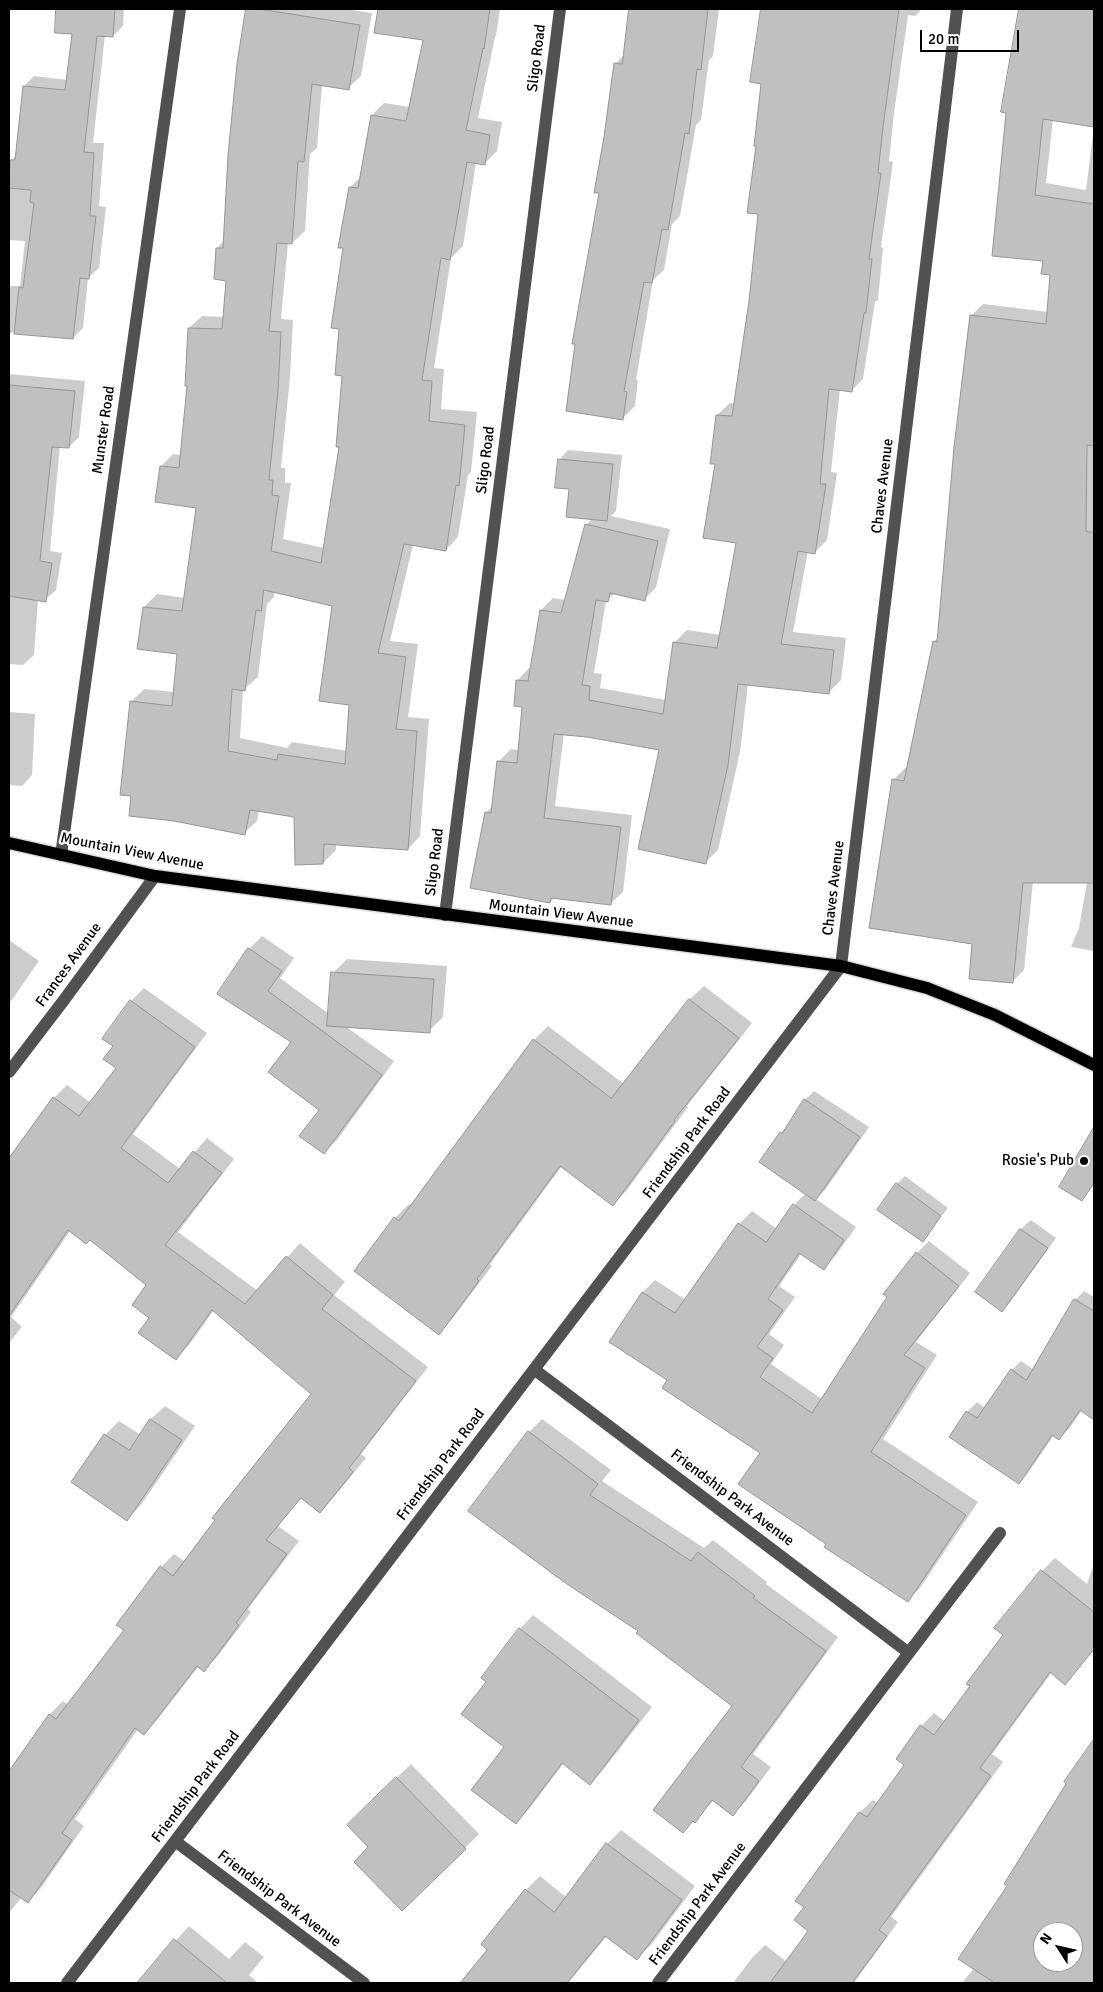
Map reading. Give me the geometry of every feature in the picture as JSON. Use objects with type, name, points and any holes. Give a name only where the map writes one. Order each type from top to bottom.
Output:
[{"type":"main road","name":"Mountain View Avenue","points":[[9,843],[155,876],[841,966],[927,988],[995,1015],[1094,1065]]},
{"type":"street","name":"Munster Road","points":[[61,855],[180,9]]},
{"type":"street","name":"Sligo Road","points":[[445,915],[560,9]]},
{"type":"street","name":"Chaves Avenue","points":[[841,966],[956,9]]},
{"type":"street","name":"Frances Avenue","points":[[9,1072],[155,876]]},
{"type":"street","name":"Friendship Park Road","points":[[67,1983],[841,966]]},
{"type":"street","name":"Friendship Park Avenue","points":[[535,1370],[909,1653]]},
{"type":"street","name":"Friendship Park Avenue","points":[[658,1983],[1000,1534]]},
{"type":"street","name":"Friendship Park Avenue","points":[[175,1841],[364,1983]]},
{"type":"building","points":[[56,9],[115,9],[113,37],[97,36],[84,152],[94,153],[90,216],[96,216],[89,279],[80,278],[73,339],[14,334],[19,287],[23,288],[34,203],[30,202],[31,190],[9,188],[10,160],[15,160],[23,86],[65,90],[72,34],[55,33]]},
{"type":"building","points":[[246,9],[259,9],[360,25],[349,90],[312,84],[304,162],[298,161],[292,244],[277,243],[269,331],[281,332],[278,391],[269,480],[273,480],[272,495],[279,496],[271,551],[321,563],[339,447],[336,447],[342,376],[335,375],[339,329],[331,328],[343,248],[338,248],[349,187],[358,188],[371,115],[406,121],[423,40],[374,33],[378,9],[490,9],[484,49],[466,130],[490,135],[485,165],[467,162],[450,260],[441,258],[422,380],[432,381],[429,421],[465,425],[459,486],[456,485],[446,551],[404,544],[378,653],[406,657],[396,729],[417,731],[408,850],[324,844],[323,864],[295,865],[294,817],[250,810],[245,835],[174,821],[129,816],[131,796],[120,795],[130,701],[172,706],[177,654],[137,649],[143,607],[182,611],[196,508],[155,502],[160,466],[179,468],[187,386],[185,386],[188,328],[222,329],[226,281],[214,279],[216,248],[223,248],[228,155],[237,64]],"holes":[[[264,590],[332,606],[319,701],[349,705],[345,764],[278,754],[277,760],[228,751],[232,689],[245,691],[256,610],[261,611]]]},
{"type":"building","points":[[629,9],[708,9],[701,70],[697,69],[689,134],[685,133],[668,230],[662,229],[652,283],[644,282],[624,391],[627,392],[623,420],[566,411],[575,344],[572,344],[599,193],[594,193],[614,63],[622,64]]},
{"type":"building","points":[[761,9],[899,9],[878,173],[881,173],[869,259],[872,259],[866,313],[864,313],[852,392],[829,389],[820,484],[826,484],[815,554],[798,551],[781,644],[834,650],[829,694],[738,684],[728,765],[706,864],[638,849],[659,750],[587,737],[554,734],[544,818],[621,827],[611,905],[551,898],[550,903],[470,888],[485,812],[491,813],[497,761],[517,763],[522,707],[514,706],[516,680],[528,681],[540,610],[561,613],[585,524],[658,541],[645,601],[610,593],[608,602],[596,600],[582,685],[590,686],[589,700],[663,714],[673,642],[717,648],[736,543],[703,538],[715,464],[710,464],[716,415],[732,416],[749,301],[758,214],[747,213],[756,146],[754,146],[761,84],[750,82]]},
{"type":"building","points":[[1019,9],[1094,9],[1094,127],[1043,119],[1035,195],[1094,204],[1094,446],[1087,445],[1086,531],[1094,533],[1094,883],[1023,883],[1013,983],[969,979],[972,944],[869,928],[892,779],[904,781],[933,641],[937,642],[954,447],[970,315],[1046,324],[1050,275],[1041,274],[1043,261],[992,256],[1006,113],[1001,112]]},
{"type":"building","points":[[9,385],[75,391],[69,448],[52,447],[40,561],[52,563],[46,602],[9,596]]},
{"type":"building","points":[[558,459],[613,464],[607,521],[566,517],[569,489],[555,488]]},
{"type":"building","points":[[248,948],[282,971],[268,991],[382,1075],[324,1154],[299,1136],[319,1110],[268,1072],[291,1042],[217,994]]},
{"type":"building","points":[[331,972],[434,979],[430,1033],[327,1026]]},
{"type":"building","points":[[689,999],[739,1038],[674,1120],[613,1206],[560,1166],[477,1279],[479,1281],[439,1335],[354,1271],[394,1217],[399,1221],[533,1039],[611,1098]]},
{"type":"building","points":[[130,1000],[195,1047],[121,1148],[168,1183],[193,1151],[222,1173],[165,1245],[245,1304],[286,1256],[333,1295],[322,1309],[416,1381],[349,1468],[353,1472],[320,1513],[301,1498],[266,1540],[287,1554],[236,1623],[239,1625],[204,1672],[197,1666],[144,1735],[135,1728],[62,1833],[72,1840],[28,1903],[9,1890],[9,1771],[49,1714],[56,1719],[124,1630],[116,1625],[160,1566],[173,1576],[215,1520],[212,1518],[311,1394],[212,1310],[176,1360],[138,1333],[149,1318],[132,1305],[146,1285],[90,1240],[86,1244],[68,1230],[9,1316],[9,1158],[53,1097],[79,1116],[116,1068],[103,1059],[113,1046],[102,1039]]},
{"type":"building","points":[[804,1099],[860,1137],[815,1201],[759,1162],[780,1132],[782,1133]]},
{"type":"building","name":"Rosie's Pub","points":[[1094,1127],[1094,1183],[1082,1201],[1059,1187]]},
{"type":"building","points":[[896,1183],[941,1216],[923,1242],[877,1210]]},
{"type":"building","points":[[793,1204],[844,1240],[824,1270],[799,1253],[768,1299],[783,1310],[757,1347],[773,1358],[760,1377],[812,1413],[887,1297],[883,1294],[916,1252],[959,1286],[904,1355],[925,1368],[871,1452],[966,1515],[908,1602],[824,1547],[826,1544],[738,1484],[760,1453],[662,1388],[667,1380],[609,1342],[642,1292],[675,1313],[738,1223],[766,1242]]},
{"type":"building","points":[[1020,1229],[1048,1248],[1002,1312],[975,1292]]},
{"type":"building","points":[[1074,1299],[1094,1311],[1094,1420],[1080,1410],[1059,1440],[1052,1435],[1019,1484],[949,1437],[966,1411],[977,1418],[1011,1369],[1026,1380]]},
{"type":"building","points":[[150,1419],[182,1440],[127,1521],[71,1482],[104,1434],[129,1450]]},
{"type":"building","points":[[528,1431],[598,1484],[590,1495],[691,1561],[698,1552],[755,1596],[753,1598],[826,1651],[741,1767],[759,1781],[733,1816],[712,1800],[695,1823],[693,1821],[683,1833],[653,1810],[732,1706],[636,1633],[638,1631],[564,1582],[468,1511]]},
{"type":"building","points":[[1041,1570],[1094,1612],[1094,1649],[1065,1685],[1050,1672],[980,1768],[991,1776],[879,1930],[887,1936],[852,1983],[770,1983],[808,1931],[794,1920],[804,1907],[795,1901],[859,1812],[867,1817],[904,1765],[896,1759],[920,1725],[934,1735],[970,1686],[966,1684],[1003,1635],[994,1628]]},
{"type":"building","points":[[519,1628],[639,1720],[590,1785],[562,1763],[516,1824],[471,1790],[504,1747],[461,1714],[486,1682],[481,1678]]},
{"type":"building","points":[[1094,1739],[1094,1983],[995,1983],[958,1959],[1007,1886],[1004,1884],[1066,1784],[1064,1782]]},
{"type":"building","points":[[396,1777],[466,1849],[402,1911],[354,1862],[368,1847],[347,1825]]},
{"type":"building","points":[[606,1843],[682,1900],[637,1960],[605,1936],[567,1983],[460,1983],[487,1950],[481,1944],[525,1889],[554,1912]]},
{"type":"building","points":[[174,1939],[227,1983],[137,1983]]},
{"type":"place","name":"Rosie's Pub","points":[[1084,1161]]}]
